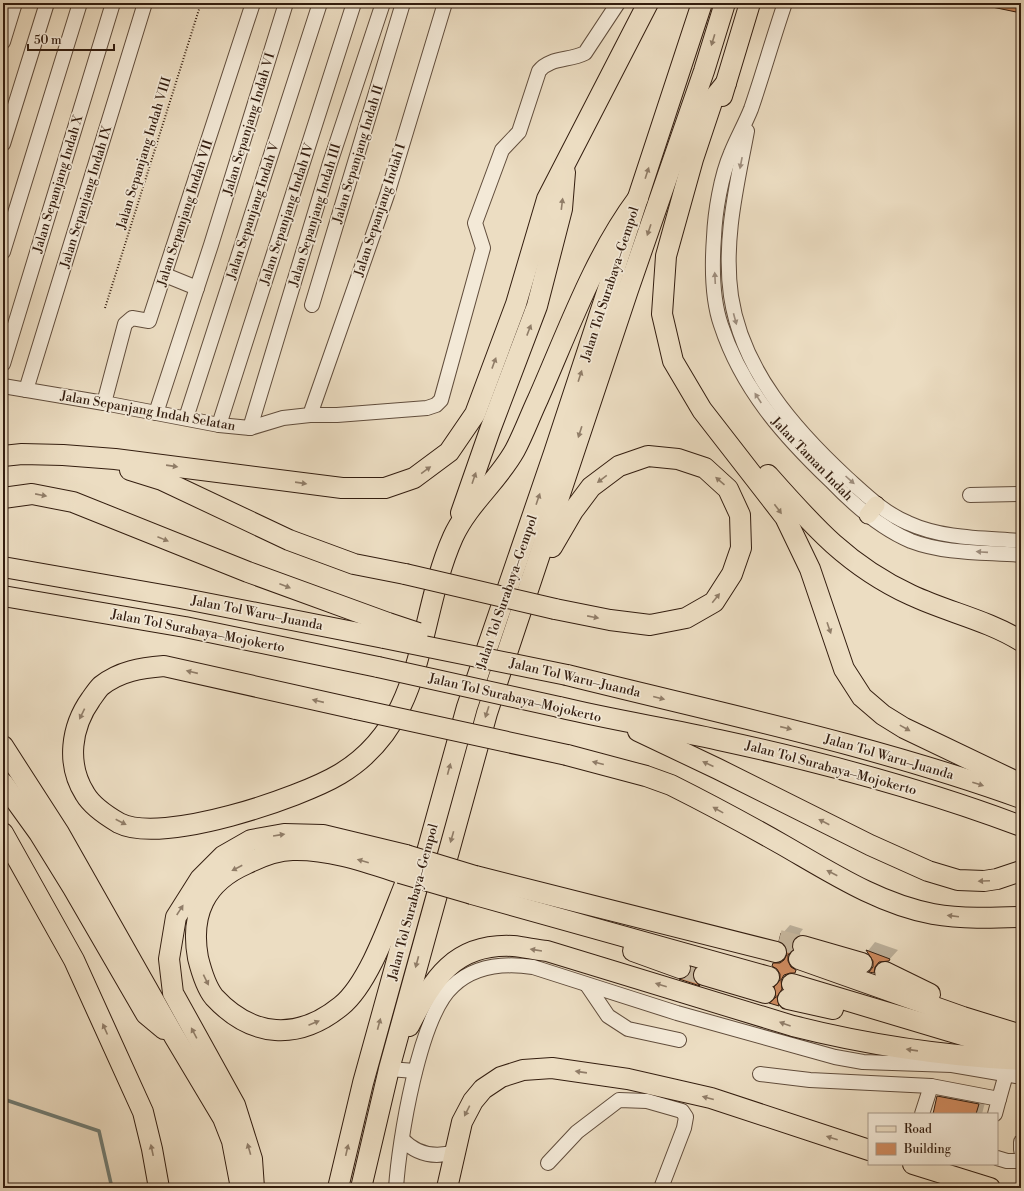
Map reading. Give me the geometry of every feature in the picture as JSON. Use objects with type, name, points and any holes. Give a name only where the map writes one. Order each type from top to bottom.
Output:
[{"type":"highway","points":[[3,456],[22,454],[63,455],[159,464],[342,488],[385,488],[414,478],[449,452],[475,414],[516,304],[547,199],[648,3]]},
{"type":"highway","name":"Jalan Tol Surabaya–Gempol","points":[[338,1188],[362,1083],[467,707],[702,3]]},
{"type":"highway","name":"Jalan Tol Surabaya–Gempol","points":[[361,1188],[390,1064],[487,713],[628,290],[704,71],[725,3]]},
{"type":"highway","points":[[750,3],[699,166],[675,282],[673,305],[678,336],[689,365],[707,394],[758,464],[828,541],[863,568],[910,595],[996,628],[1021,641]]},
{"type":"highway","points":[[726,83],[713,99],[693,159],[666,256],[662,314],[673,361],[702,410],[785,517],[810,569],[844,669],[862,697],[883,714],[904,728],[1010,784]]},
{"type":"highway","points":[[567,160],[562,209],[537,306],[490,430],[452,541],[431,605],[412,681],[402,705],[387,730],[369,752],[340,774],[303,791],[256,807],[191,825],[157,829],[136,828],[120,823],[96,807],[86,796],[75,768],[72,748],[81,712],[100,687],[134,669],[164,666],[356,709],[567,755],[646,776],[671,785],[828,871],[883,898],[903,906],[933,914],[961,917],[1021,917]]},
{"type":"highway","points":[[452,541],[459,525],[498,477],[516,447],[587,288],[618,229],[638,198]]},
{"type":"highway","points":[[63,455],[119,466],[162,480],[288,540],[354,564],[405,574],[555,609],[610,620],[650,625],[686,618],[714,602],[732,574],[741,548],[740,515],[728,489],[705,468],[678,459],[648,456],[619,466],[592,488],[573,511],[549,551],[518,622]]},
{"type":"highway","points":[[3,498],[32,494],[73,502],[241,569],[386,630]]},
{"type":"highway","name":"Jalan Tol Waru–Juanda","points":[[3,567],[180,598],[386,630],[802,732],[922,766],[1010,784],[1021,798]]},
{"type":"highway","name":"Jalan Tol Surabaya–Mojokerto","points":[[3,596],[185,627],[378,667],[617,721],[717,739],[828,765],[994,815],[1021,826]]},
{"type":"highway","points":[[617,721],[718,769],[870,845],[928,871],[958,880],[984,881],[997,879],[1021,871]]},
{"type":"highway","points":[[3,746],[59,833],[174,1036],[223,1118],[232,1141],[241,1188]]},
{"type":"highway","points":[[3,783],[39,833],[146,1014],[174,1036]]},
{"type":"highway","points":[[403,864],[357,860],[325,853],[292,850],[263,856],[233,870],[210,889],[197,915],[196,942],[201,970],[214,996],[237,1016],[259,1028],[283,1031],[314,1024],[342,1006],[362,980],[380,946],[439,807]]},
{"type":"highway","points":[[3,833],[74,960],[142,1112],[152,1149],[159,1188]]},
{"type":"highway","points":[[254,1188],[252,1159],[235,1105],[173,993],[169,959],[176,917],[200,879],[223,856],[251,840],[284,834],[323,835],[403,864],[473,885],[579,924],[767,985],[704,975]]},
{"type":"highway","points":[[473,885],[611,910],[777,946]]},
{"type":"highway","points":[[579,924],[639,954],[680,968]]},
{"type":"highway","points":[[390,1064],[422,1000],[440,974],[455,959],[482,949],[512,946],[547,952],[768,1017],[793,1026],[833,1036],[942,1054],[1021,1060]]},
{"type":"highway","points":[[862,964],[801,952],[963,1017],[1012,1032]]},
{"type":"highway","points":[[885,972],[963,1011],[1012,1032]]},
{"type":"highway","points":[[790,991],[849,1013],[935,1027],[1021,1053]]},
{"type":"highway","points":[[447,1188],[462,1122],[472,1101],[483,1089],[502,1077],[523,1070],[552,1068],[628,1079],[711,1098],[868,1150]]},
{"type":"highway","points":[[916,1165],[990,1188]]},
{"type":"street","points":[[3,42],[15,3]]},
{"type":"street","points":[[3,144],[47,3]]},
{"type":"street","points":[[3,252],[80,3]]},
{"type":"street","name":"Jalan Sepanjang Indah X","points":[[3,364],[113,3]]},
{"type":"street","name":"Jalan Sepanjang Indah IX","points":[[26,390],[145,3]]},
{"type":"street","name":"Jalan Sepanjang Indah VII","points":[[104,403],[125,324],[132,318],[149,320],[253,3]]},
{"type":"street","name":"Jalan Sepanjang Indah VI","points":[[156,413],[211,245],[286,3]]},
{"type":"street","name":"Jalan Sepanjang Indah V","points":[[186,418],[320,3]]},
{"type":"street","name":"Jalan Sepanjang Indah IV","points":[[219,425],[354,3]]},
{"type":"street","name":"Jalan Sepanjang Indah III","points":[[250,428],[330,163],[383,3]]},
{"type":"street","name":"Jalan Sepanjang Indah II","points":[[312,306],[404,3]]},
{"type":"street","name":"Jalan Sepanjang Indah I","points":[[310,415],[386,195],[445,3]]},
{"type":"street","name":"Jalan Sepanjang Indah Selatan","points":[[3,386],[104,403],[219,425],[250,428],[283,418],[427,408],[436,405],[441,400],[483,248],[475,223],[502,150],[519,132],[539,71],[550,62],[585,53],[618,3]]},
{"type":"street","name":"Jalan Taman Indah","points":[[785,3],[750,111],[728,238],[730,294],[734,318],[744,346],[779,405],[798,430],[828,460],[872,510],[896,534],[929,546],[947,549],[1021,555]]},
{"type":"street","points":[[165,275],[197,288]]},
{"type":"street","points":[[970,495],[1021,494]]},
{"type":"street","name":"Jalan Taman Indah","points":[[872,510],[893,516],[925,530],[959,536],[1021,540]]},
{"type":"street","points":[[396,1188],[402,1139],[415,1071],[440,1003],[453,985],[471,974],[493,966],[522,966],[678,1013],[835,1057],[863,1062],[952,1065],[1021,1077]]},
{"type":"street","points":[[587,985],[608,1016],[628,1029],[679,1040]]},
{"type":"street","points":[[862,1082],[863,1062]]},
{"type":"street","points":[[390,1064],[415,1071]]},
{"type":"street","points":[[760,1074],[810,1080],[931,1086],[999,1099]]},
{"type":"street","points":[[995,1113],[1006,1074]]},
{"type":"street","points":[[922,1113],[931,1086]]},
{"type":"street","points":[[548,1163],[577,1132],[619,1100],[647,1101],[682,1111],[686,1117],[686,1123],[661,1188]]},
{"type":"street","points":[[402,1139],[409,1146],[426,1154],[446,1155],[455,1152]]},
{"type":"street","points":[[1021,1142],[1021,1150]]},
{"type":"street","points":[[998,1158],[1007,1161],[1021,1161]]},
{"type":"path","name":"Jalan Sepanjang Indah VIII","points":[[105,308],[201,3]]},
{"type":"building","points":[[993,3],[1021,3],[1021,13],[992,7]]},
{"type":"building","points":[[781,933],[796,937],[792,942],[792,950],[788,955],[788,961],[791,967],[796,970],[795,973],[784,975],[781,980],[782,989],[777,997],[779,1006],[769,1003],[776,997],[774,987],[780,980],[780,974],[777,969],[772,966],[773,963],[780,963],[784,960],[787,954],[784,944],[779,941]]},
{"type":"building","points":[[866,950],[890,959],[889,961],[879,962],[875,967],[874,973],[869,972],[873,967],[873,961]]},
{"type":"building","points":[[691,967],[695,968],[693,978],[700,986],[679,979],[688,977]]},
{"type":"building","points":[[937,1096],[979,1104],[976,1113],[933,1113]]},
{"type":"waterway","points":[[3,1099],[99,1131],[112,1188]]},
{"type":"tunnel","points":[[779,940],[803,946]]},
{"type":"tunnel","points":[[680,968],[704,975]]}]
